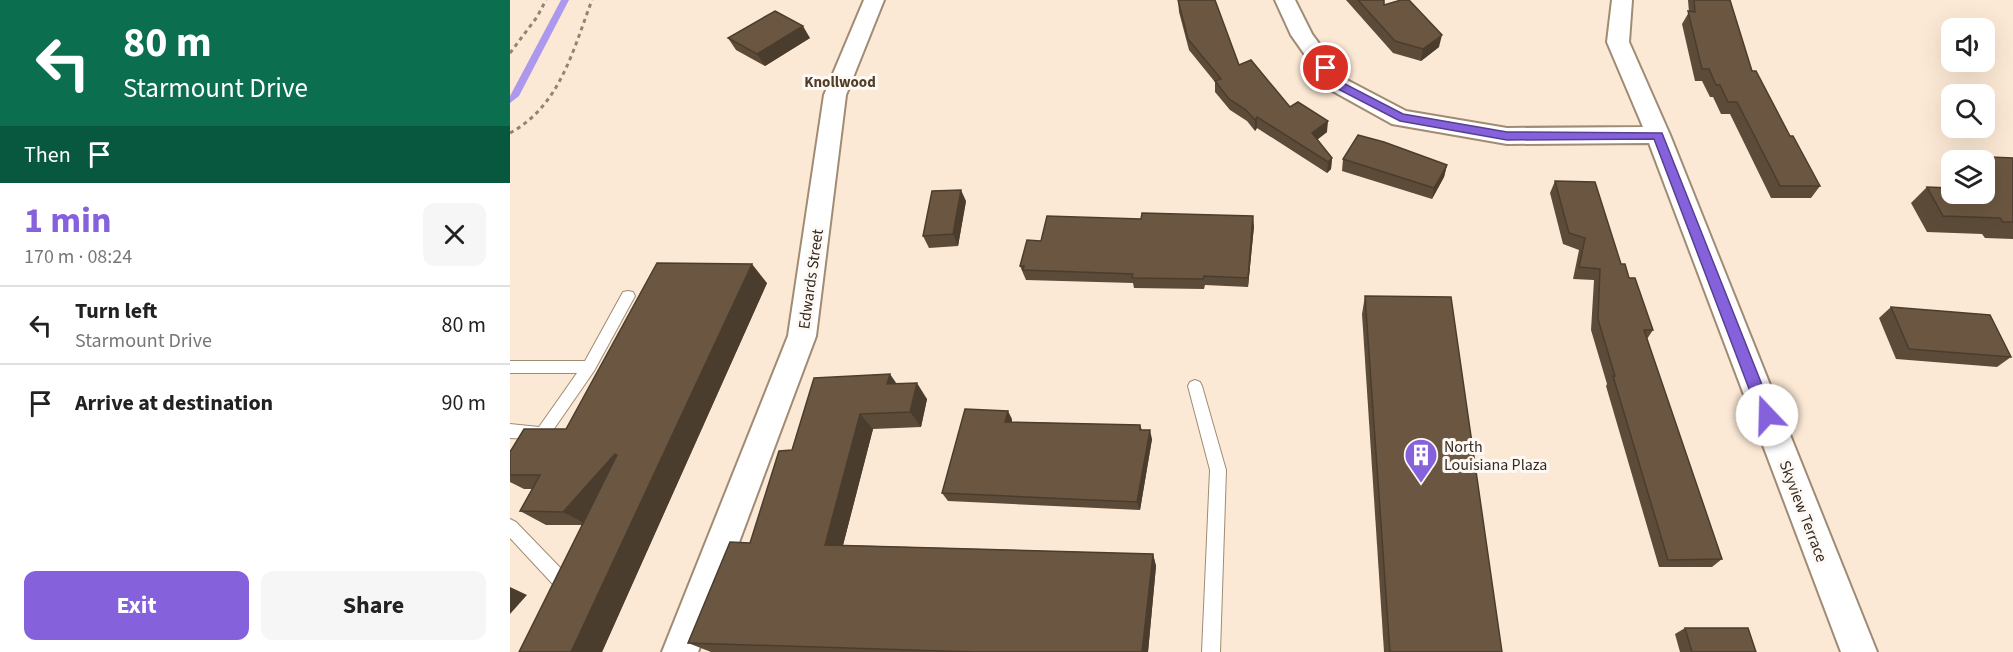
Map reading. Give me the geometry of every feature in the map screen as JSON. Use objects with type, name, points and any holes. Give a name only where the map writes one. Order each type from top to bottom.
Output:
[{"type":"street","name":"Edwards Street","points":[[681,652],[802,336],[835,95],[874,0]]},
{"type":"street","points":[[1285,0],[1302,34],[1337,84],[1400,117],[1507,136],[1658,135]]},
{"type":"street","name":"Skyview Terrace","points":[[1622,0],[1618,42],[1658,135],[1859,652]]},
{"type":"lane","points":[[530,451],[589,367],[628,296]]},
{"type":"lane","points":[[510,367],[589,367]]},
{"type":"lane","points":[[1195,386],[1218,470],[1210,652]]},
{"type":"lane","points":[[510,431],[542,433]]},
{"type":"lane","points":[[510,527],[568,588]]},
{"type":"path","points":[[510,53],[537,17],[546,0]]},
{"type":"path","points":[[510,133],[531,118],[550,99],[566,69],[592,0]]},
{"type":"building","points":[[1178,0],[1215,0],[1239,65],[1251,60],[1290,107],[1298,102],[1328,121],[1312,133],[1332,158],[1328,162],[1257,117],[1255,120],[1246,110],[1229,99],[1215,81],[1221,79],[1188,39]]},
{"type":"building","points":[[1358,0],[1384,0],[1384,5],[1409,0],[1442,35],[1423,49],[1395,41]]},
{"type":"building","points":[[1694,0],[1730,0],[1752,71],[1756,71],[1790,136],[1793,136],[1820,186],[1780,186],[1737,102],[1728,102],[1720,85],[1716,85],[1709,69],[1702,69],[1688,11],[1695,12]]},
{"type":"building","points":[[775,11],[803,26],[757,54],[728,38]]},
{"type":"building","points":[[1358,135],[1447,165],[1434,188],[1343,159]]},
{"type":"building","points":[[1995,157],[2013,158],[2013,222],[2003,222],[2000,218],[1943,216],[1927,187],[1941,188],[1941,204],[1995,204]]},
{"type":"building","points":[[1555,181],[1595,182],[1621,264],[1625,264],[1629,278],[1635,278],[1653,330],[1644,330],[1722,559],[1668,560],[1598,319],[1600,269],[1579,267],[1585,238],[1569,233]]},
{"type":"building","points":[[961,190],[953,234],[923,236],[932,191]]},
{"type":"building","points":[[1142,213],[1253,216],[1248,278],[1204,276],[1203,279],[1132,278],[1133,274],[1023,270],[1024,266],[1020,266],[1027,240],[1041,241],[1047,216],[1141,219]]},
{"type":"building","points":[[657,263],[752,264],[571,652],[519,652],[617,455],[615,454],[563,512],[520,511],[540,475],[510,475],[510,452],[524,429],[566,429]]},
{"type":"building","name":"North Louisiana Plaza","points":[[1365,296],[1451,297],[1502,652],[1390,652]]},
{"type":"building","points":[[1891,307],[1990,315],[2011,357],[1909,349]]},
{"type":"building","points":[[890,374],[887,384],[917,383],[910,412],[860,414],[825,545],[1153,554],[1142,652],[975,652],[688,643],[730,542],[750,543],[779,451],[792,450],[814,378]]},
{"type":"building","points":[[965,409],[1008,411],[1005,422],[1140,425],[1140,430],[1150,430],[1137,502],[942,493]]},
{"type":"building","points":[[1685,628],[1748,628],[1756,652],[1692,652]]},
{"type":"waterway","points":[[510,100],[515,96],[565,0]]},
{"type":"place","name":"North Louisiana Plaza","points":[[1421,484]]},
{"type":"district","name":"Knollwood","points":[[840,82]]},
{"type":"route","points":[[1326,68],[1337,84],[1400,117],[1507,136],[1658,135],[1767,415]]}]
